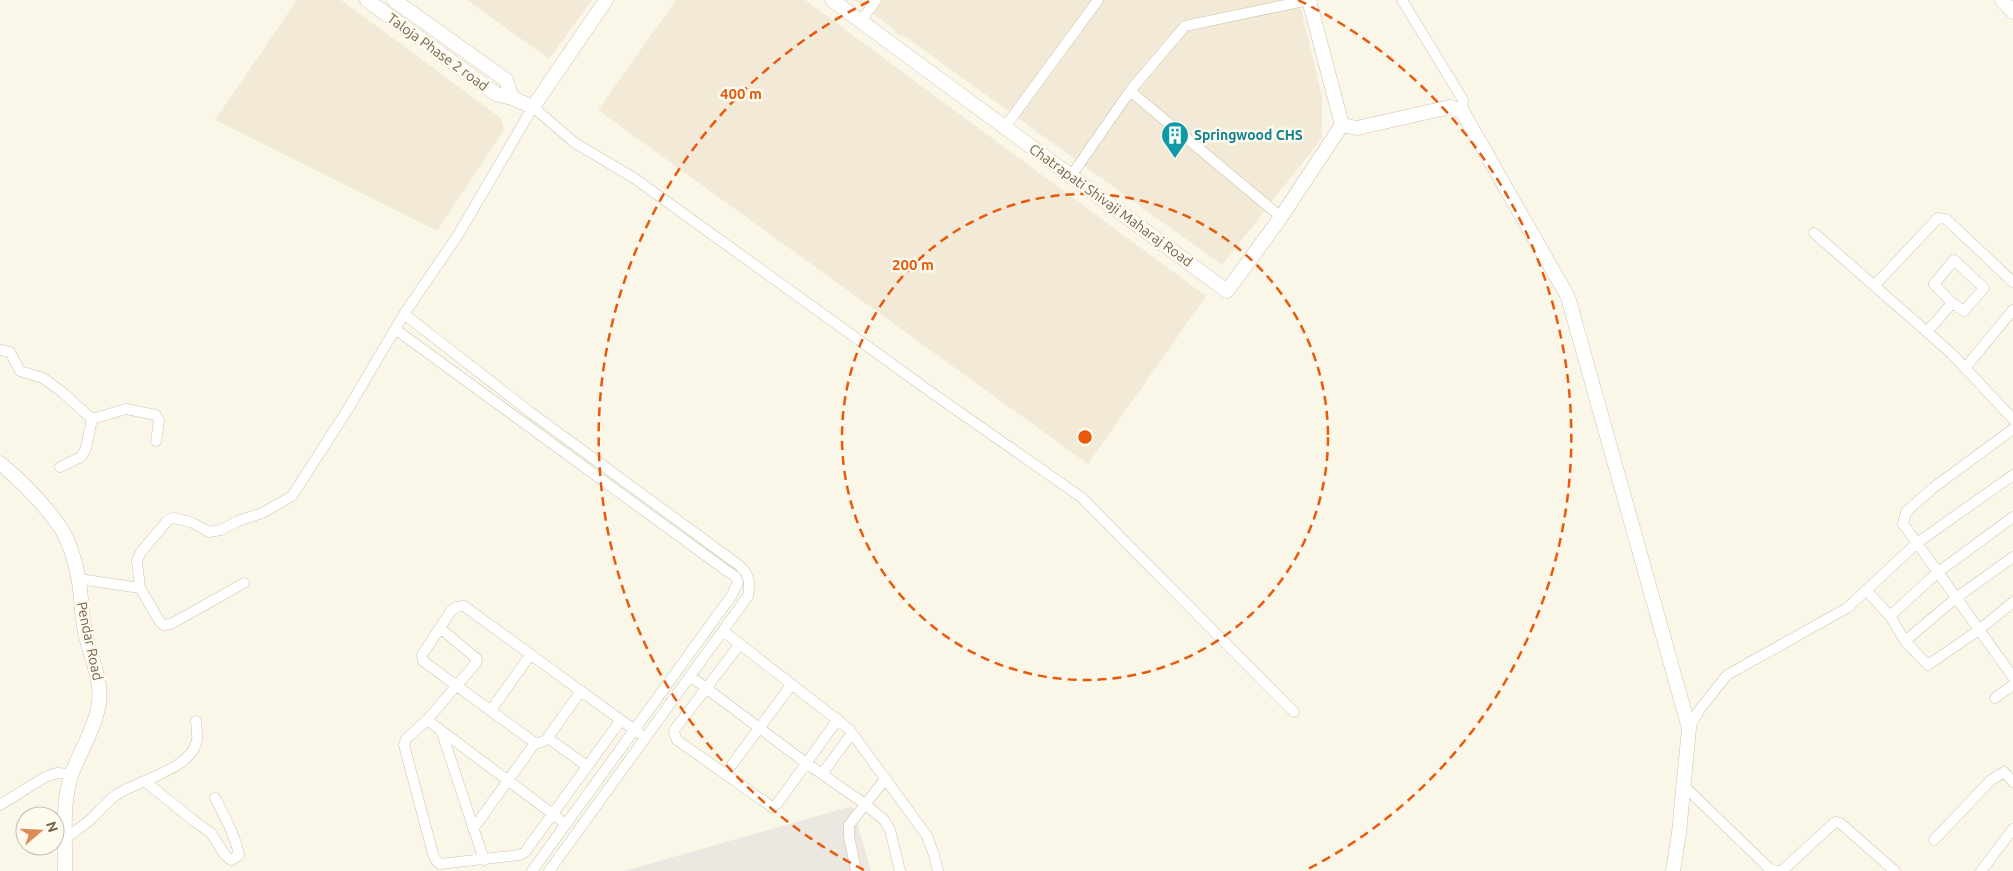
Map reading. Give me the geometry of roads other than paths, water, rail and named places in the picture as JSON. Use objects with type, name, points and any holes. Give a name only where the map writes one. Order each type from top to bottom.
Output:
[{"type":"street","name":"Taloja Phase 2 road","points":[[366,0],[496,94],[512,98],[533,107]]},
{"type":"street","name":"Taloja Phase 2 road","points":[[394,0],[506,80],[512,98]]},
{"type":"street","points":[[244,583],[171,624],[164,625],[160,622],[140,588],[137,561],[141,552],[168,520],[174,518],[191,522],[209,532],[221,530],[238,521],[262,513],[292,496],[348,409],[404,314],[458,236],[533,107],[606,0]]},
{"type":"street","name":"Chatrapati Shivaji Maharaj Road","points":[[832,0],[1227,291],[1281,217],[1342,125]]},
{"type":"street","points":[[861,21],[876,0]]},
{"type":"street","points":[[1004,127],[1098,0]]},
{"type":"street","points":[[1071,176],[1130,91],[1185,26],[1309,0],[1342,125],[1357,128],[1450,107],[1462,111]]},
{"type":"street","points":[[1402,0],[1463,100],[1462,111],[1568,297],[1689,728],[1673,871]]},
{"type":"street","points":[[2002,0],[2013,12]]},
{"type":"street","points":[[1130,91],[1281,217]]},
{"type":"street","points":[[533,107],[575,143],[634,178],[935,395],[1081,497],[1294,712]]},
{"type":"street","points":[[1875,285],[1941,217],[1946,219],[2013,282]]},
{"type":"street","points":[[1814,233],[1927,332],[1965,368],[2013,419]]},
{"type":"street","points":[[1954,260],[1984,288],[1964,311],[1952,303],[1934,284],[1954,260]]},
{"type":"street","points":[[1927,332],[1952,303]]},
{"type":"street","points":[[1965,368],[2013,310]]},
{"type":"street","points":[[404,314],[530,412],[740,566],[749,579],[748,596],[549,871]]},
{"type":"street","points":[[395,329],[727,570],[735,576],[738,582]]},
{"type":"street","points":[[0,350],[10,352],[20,371],[43,378],[92,419]]},
{"type":"street","points":[[92,419],[126,409],[156,415],[159,421],[156,441]]},
{"type":"street","points":[[60,467],[81,457],[86,448],[92,419]]},
{"type":"street","points":[[2013,429],[1933,488],[1906,512],[1903,524],[2013,677]]},
{"type":"street","name":"Pendar Road","points":[[0,464],[42,506],[62,531],[74,558],[79,579],[86,637],[96,667],[100,690],[99,703],[90,732],[72,774],[65,801],[65,871]]},
{"type":"street","points":[[1689,728],[1700,709],[1727,675],[1847,608],[1916,543],[2013,475]]},
{"type":"street","points":[[1890,616],[1938,573],[2013,517]]},
{"type":"street","points":[[1905,641],[1956,598],[2013,558]]},
{"type":"street","points":[[79,579],[140,588]]},
{"type":"street","points":[[532,871],[732,595],[738,582],[749,579]]},
{"type":"street","points":[[1866,590],[1890,616],[1905,641],[1928,665],[1979,630],[2013,602]]},
{"type":"street","points":[[581,691],[548,738],[543,742],[535,743],[422,658],[456,606],[464,606],[531,654],[645,738]]},
{"type":"street","points":[[440,628],[477,659],[476,663],[427,720],[406,739],[404,750],[436,861],[440,864],[484,860],[519,855],[525,852],[621,720]]},
{"type":"street","points":[[723,631],[838,719],[852,733],[926,836],[938,871]]},
{"type":"street","points":[[740,644],[674,733],[677,740],[772,807],[777,804],[838,719]]},
{"type":"street","points":[[491,710],[531,654]]},
{"type":"street","points":[[690,676],[806,763],[865,804],[888,825],[900,871]]},
{"type":"street","points":[[725,774],[792,684]]},
{"type":"street","points":[[1995,698],[2013,685]]},
{"type":"street","points":[[427,720],[566,824]]},
{"type":"street","points":[[66,838],[89,821],[116,795],[166,772],[194,750],[198,739],[196,721]]},
{"type":"street","points":[[441,730],[484,860]]},
{"type":"street","points":[[822,774],[852,733]]},
{"type":"street","points":[[548,738],[587,766]]},
{"type":"street","points":[[472,828],[535,743]]},
{"type":"street","points":[[1934,840],[1991,780],[2004,772],[2013,782]]},
{"type":"street","points":[[0,805],[45,777],[57,773],[72,774]]},
{"type":"street","points":[[856,871],[848,832],[852,820],[886,778]]},
{"type":"street","points":[[146,782],[194,821],[211,832],[230,860],[239,855],[237,846],[231,829],[215,798]]},
{"type":"street","points":[[1684,786],[1770,869],[1783,870],[1830,824],[1835,822],[1840,823],[1895,871]]},
{"type":"street","points":[[1981,871],[2013,829]]},
{"type":"place","name":"Springwood CHS","points":[[1175,159]]}]
